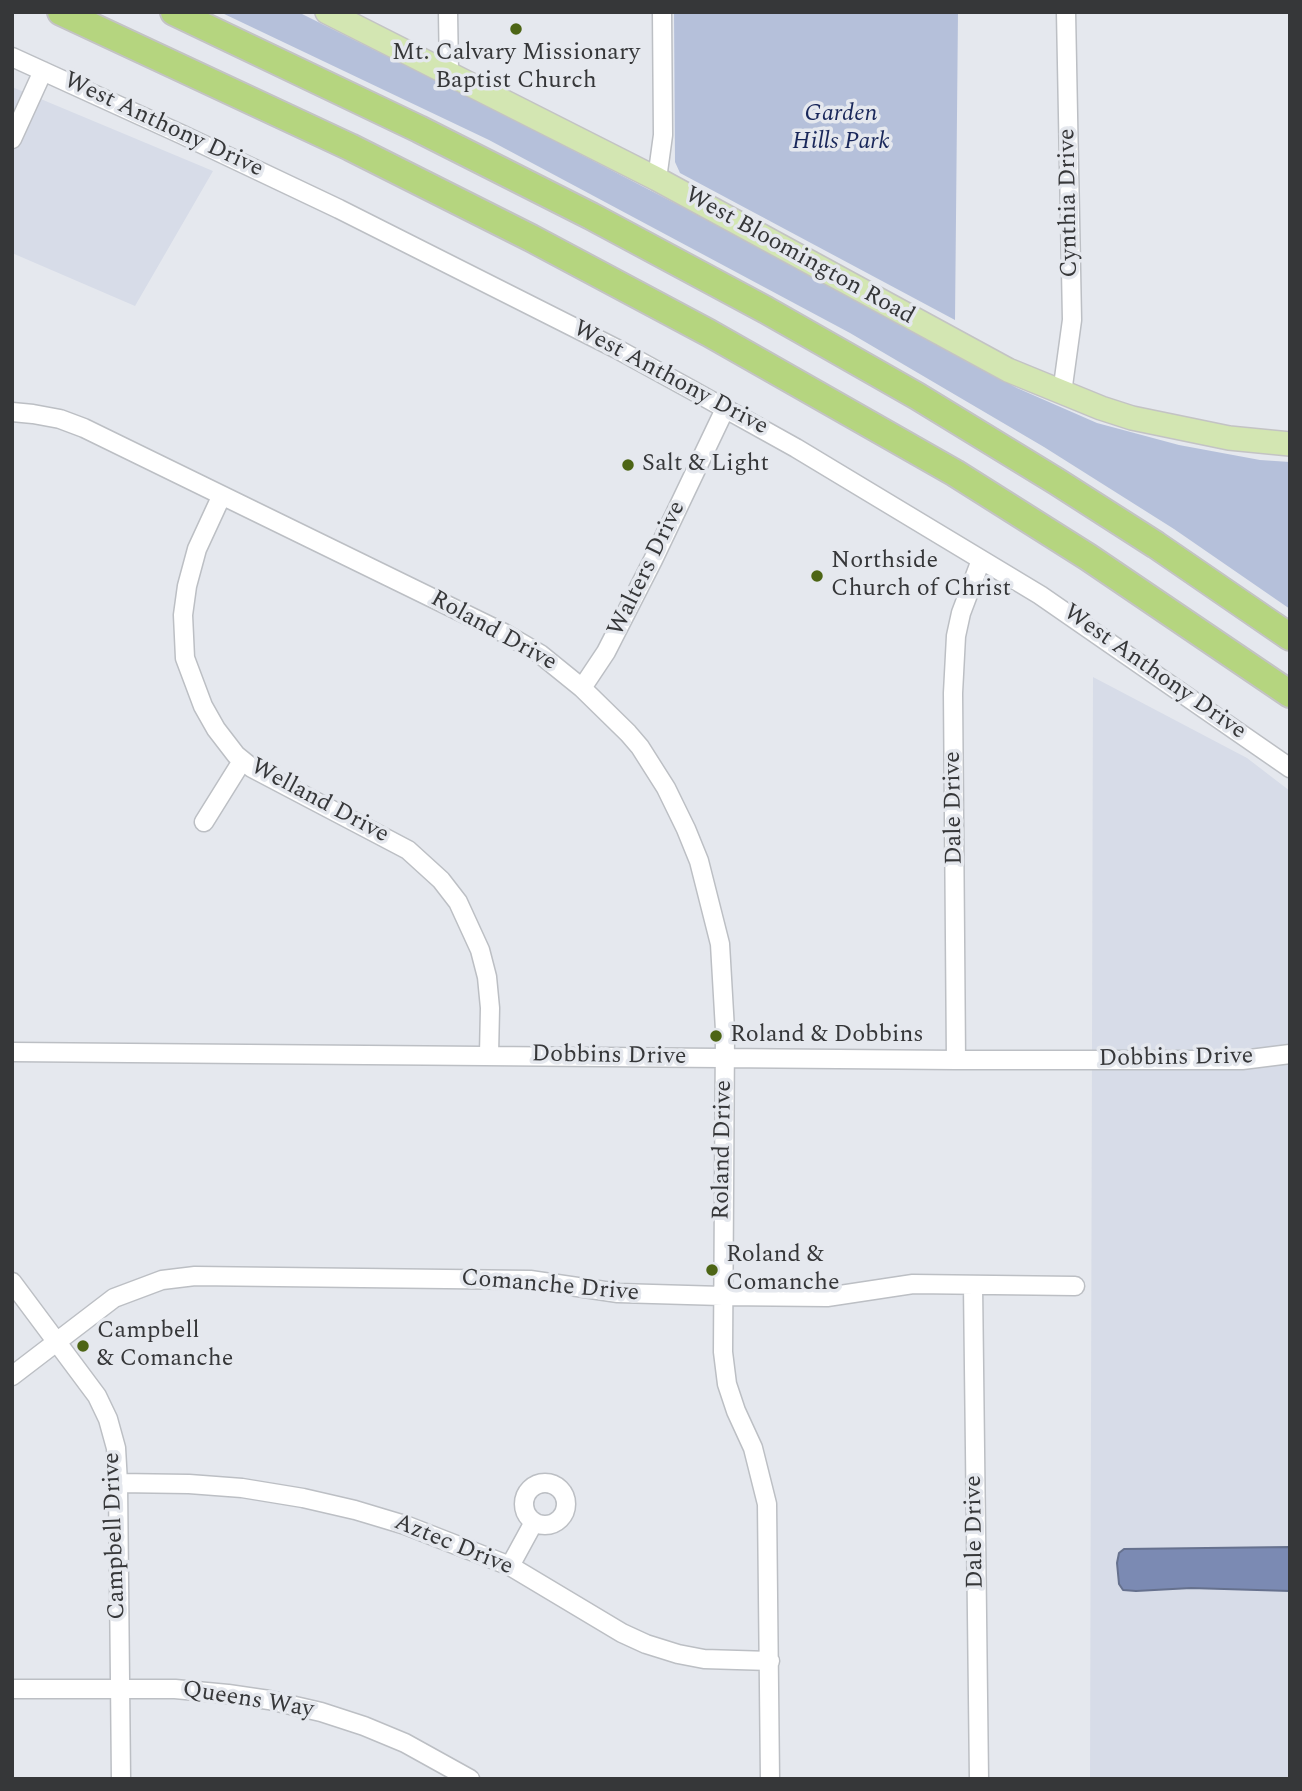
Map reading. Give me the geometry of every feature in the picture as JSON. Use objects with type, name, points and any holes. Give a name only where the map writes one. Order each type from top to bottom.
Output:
[{"type":"highway","points":[[61,12],[362,153],[709,332],[955,473],[1088,557],[1290,694]]},
{"type":"highway","points":[[174,12],[419,129],[591,216],[766,310],[917,396],[1056,481],[1290,636]]},
{"type":"main road","name":"West Bloomington Road","points":[[327,12],[657,179],[972,353],[1062,393],[1132,418],[1229,438],[1290,444]]},
{"type":"street","points":[[448,12],[449,73]]},
{"type":"street","points":[[657,179],[663,135],[662,12]]},
{"type":"street","name":"Cynthia Drive","points":[[1062,393],[1072,320],[1066,12]]},
{"type":"street","name":"West Anthony Drive","points":[[12,57],[340,209],[617,349],[796,448],[1040,595],[1290,768]]},
{"type":"street","points":[[12,139],[43,71]]},
{"type":"street","name":"Walters Drive","points":[[582,688],[607,652],[725,409]]},
{"type":"street","name":"Roland Drive","points":[[12,412],[60,419],[84,428],[504,633],[540,654],[582,688],[640,747],[666,788],[699,862],[720,944],[725,1059],[723,1352],[727,1384],[753,1448],[767,1504],[770,1779]]},
{"type":"street","name":"Welland Drive","points":[[221,497],[197,549],[187,586],[182,639],[185,658],[203,706],[216,729],[242,761],[285,787],[408,850],[441,880],[458,902],[480,950],[487,976],[489,1055]]},
{"type":"street","name":"Dale Drive","points":[[956,1060],[953,693],[956,636],[961,613],[981,560]]},
{"type":"street","points":[[204,822],[242,761]]},
{"type":"street","name":"Dobbins Drive","points":[[12,1052],[956,1060],[1242,1060],[1290,1054]]},
{"type":"street","name":"Comanche Drive","points":[[12,1376],[114,1298],[162,1280],[195,1276],[530,1280],[618,1293],[722,1296],[827,1297],[913,1284],[1075,1286]]},
{"type":"street","name":"Campbell Drive","points":[[12,1282],[83,1375],[108,1419],[116,1448],[121,1779]]},
{"type":"street","name":"Dale Drive","points":[[973,1285],[979,1779]]},
{"type":"street","name":"Aztec Drive","points":[[118,1483],[215,1486],[303,1498],[405,1525],[510,1566],[622,1633],[646,1644],[704,1659],[770,1661]]},
{"type":"street","points":[[510,1566],[534,1522]]},
{"type":"street","name":"Queens Way","points":[[12,1689],[120,1688],[228,1693],[321,1712],[364,1726],[405,1743],[470,1779]]},
{"type":"shaded area","points":[[12,87],[213,171],[135,306],[12,253]]},
{"type":"shaded area","points":[[1093,677],[1247,758],[1290,791],[1290,1779],[1090,1779]]},
{"type":"shaded area","points":[[1290,1547],[1290,1591],[1191,1588],[1136,1591],[1123,1590],[1119,1584],[1117,1563],[1119,1553],[1124,1549]]},
{"type":"green space","points":[[220,12],[298,12],[694,213],[1017,388],[1097,423],[1179,445],[1260,460],[1290,462],[1290,609],[1174,529],[1044,447],[850,333],[489,140]]},
{"type":"green space","name":"Garden Hills Park","points":[[674,12],[958,12],[955,320],[680,173],[675,162]]},
{"type":"place","name":"Mt. Calvary Missionary Baptist Church","points":[[516,29]]},
{"type":"place","name":"Salt & Light","points":[[628,465]]},
{"type":"place","name":"Northside Church of Christ","points":[[817,576]]},
{"type":"place","name":"Roland & Dobbins","points":[[716,1036]]},
{"type":"place","name":"Roland & Comanche","points":[[712,1270]]},
{"type":"place","name":"Campbell & Comanche","points":[[83,1346]]}]
